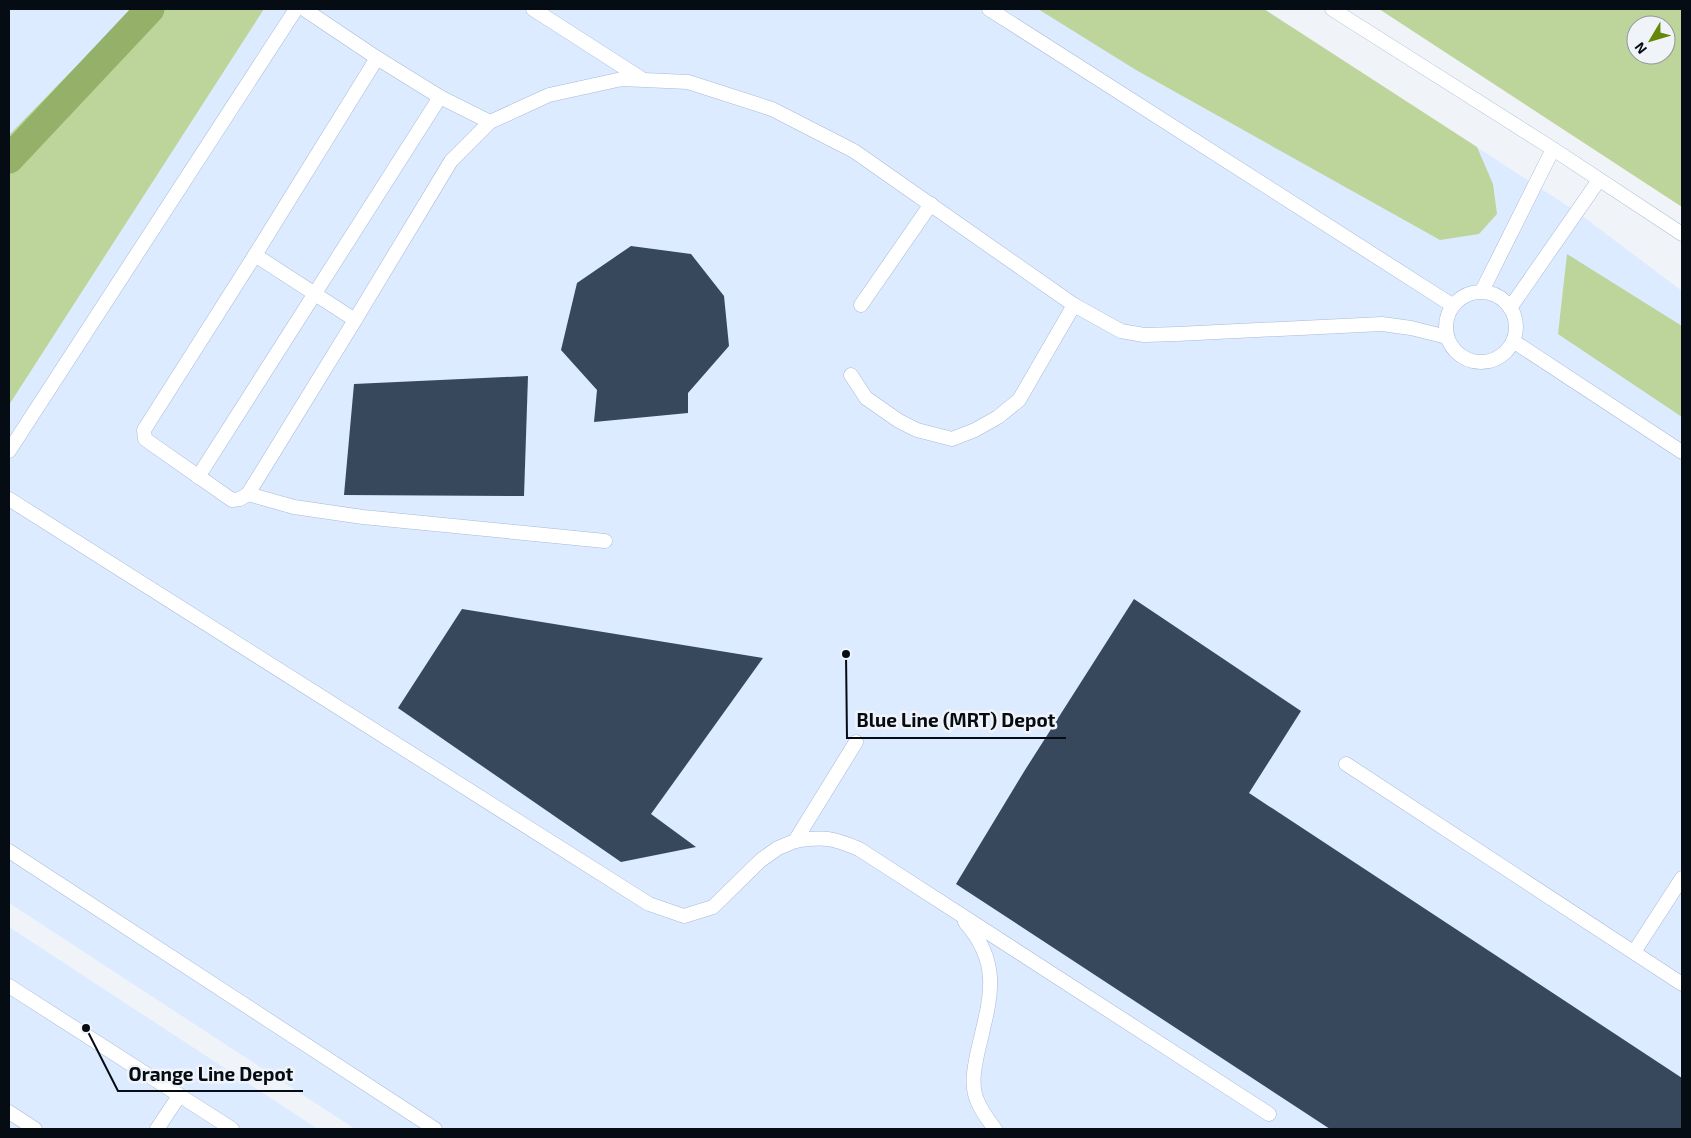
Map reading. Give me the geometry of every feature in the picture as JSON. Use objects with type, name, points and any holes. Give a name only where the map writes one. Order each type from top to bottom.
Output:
[{"type":"lane","points":[[9,451],[296,9]]},
{"type":"lane","points":[[304,9],[440,97],[490,122]]},
{"type":"lane","points":[[533,9],[642,80]]},
{"type":"lane","points":[[989,9],[1452,305]]},
{"type":"lane","points":[[1332,9],[1682,234]]},
{"type":"lane","points":[[377,58],[144,430],[145,439],[232,500],[240,499],[248,494],[451,161],[490,122],[549,95],[622,79],[688,82],[772,109],[854,151],[1074,305],[1121,331],[1144,335],[1382,324],[1411,328],[1447,337]]},
{"type":"lane","points":[[198,477],[440,97]]},
{"type":"lane","points":[[1482,291],[1553,150]]},
{"type":"lane","points":[[1510,308],[1600,180]]},
{"type":"lane","points":[[861,305],[931,204]]},
{"type":"lane","points":[[255,255],[355,320]]},
{"type":"lane","points":[[1482,291],[1498,296],[1510,308],[1516,324],[1513,341],[1503,354],[1487,361],[1471,361],[1456,352],[1447,337],[1446,320],[1452,305],[1466,294],[1482,291]]},
{"type":"lane","points":[[851,375],[866,398],[899,421],[917,430],[952,439],[991,421],[1019,400],[1074,305]]},
{"type":"lane","points":[[1513,341],[1682,452]]},
{"type":"lane","points":[[248,494],[294,507],[363,517],[605,541]]},
{"type":"lane","points":[[9,499],[649,904],[684,916],[713,907],[761,860],[778,848],[795,841],[817,837],[838,840],[859,849],[1269,1114]]},
{"type":"lane","points":[[795,841],[856,742]]},
{"type":"lane","points":[[1346,764],[1682,984]]},
{"type":"lane","points":[[9,851],[434,1129]]},
{"type":"lane","points":[[1634,952],[1682,878]]},
{"type":"lane","points":[[956,912],[975,933],[985,953],[991,975],[990,997],[975,1064],[973,1082],[976,1100],[995,1129]]},
{"type":"lane","points":[[9,986],[232,1129]]},
{"type":"lane","points":[[157,1129],[179,1096]]},
{"type":"lane","points":[[9,1112],[35,1129]]},
{"type":"shaded area","points":[[9,9],[131,9],[9,135]]},
{"type":"shaded area","points":[[264,9],[1264,9],[1577,212],[1682,291],[1682,1129],[355,1129],[9,903],[9,405]]},
{"type":"shaded area","points":[[9,927],[318,1129],[9,1128]]},
{"type":"green space","points":[[131,9],[264,9],[9,405],[9,135]]},
{"type":"green space","points":[[1038,9],[1264,9],[1477,147],[1493,184],[1497,214],[1479,234],[1440,240],[1136,70]]},
{"type":"green space","points":[[1379,9],[1682,9],[1682,207]]},
{"type":"green space","points":[[1567,254],[1682,326],[1682,417],[1558,334]]},
{"type":"building","points":[[631,246],[691,254],[724,296],[729,346],[688,393],[688,413],[594,422],[597,390],[561,350],[577,283]]},
{"type":"building","points":[[528,376],[524,496],[344,495],[354,384]]},
{"type":"building","points":[[1134,599],[1301,711],[1249,793],[1682,1078],[1682,1129],[1330,1129],[956,884],[1025,770]]},
{"type":"building","points":[[462,609],[763,658],[651,814],[696,847],[621,862],[398,708]]},
{"type":"waterway","points":[[9,159],[150,9]]},
{"type":"place","name":"Blue Line (MRT) Depot","points":[[846,654]]},
{"type":"place","name":"Orange Line Depot","points":[[86,1028]]}]
